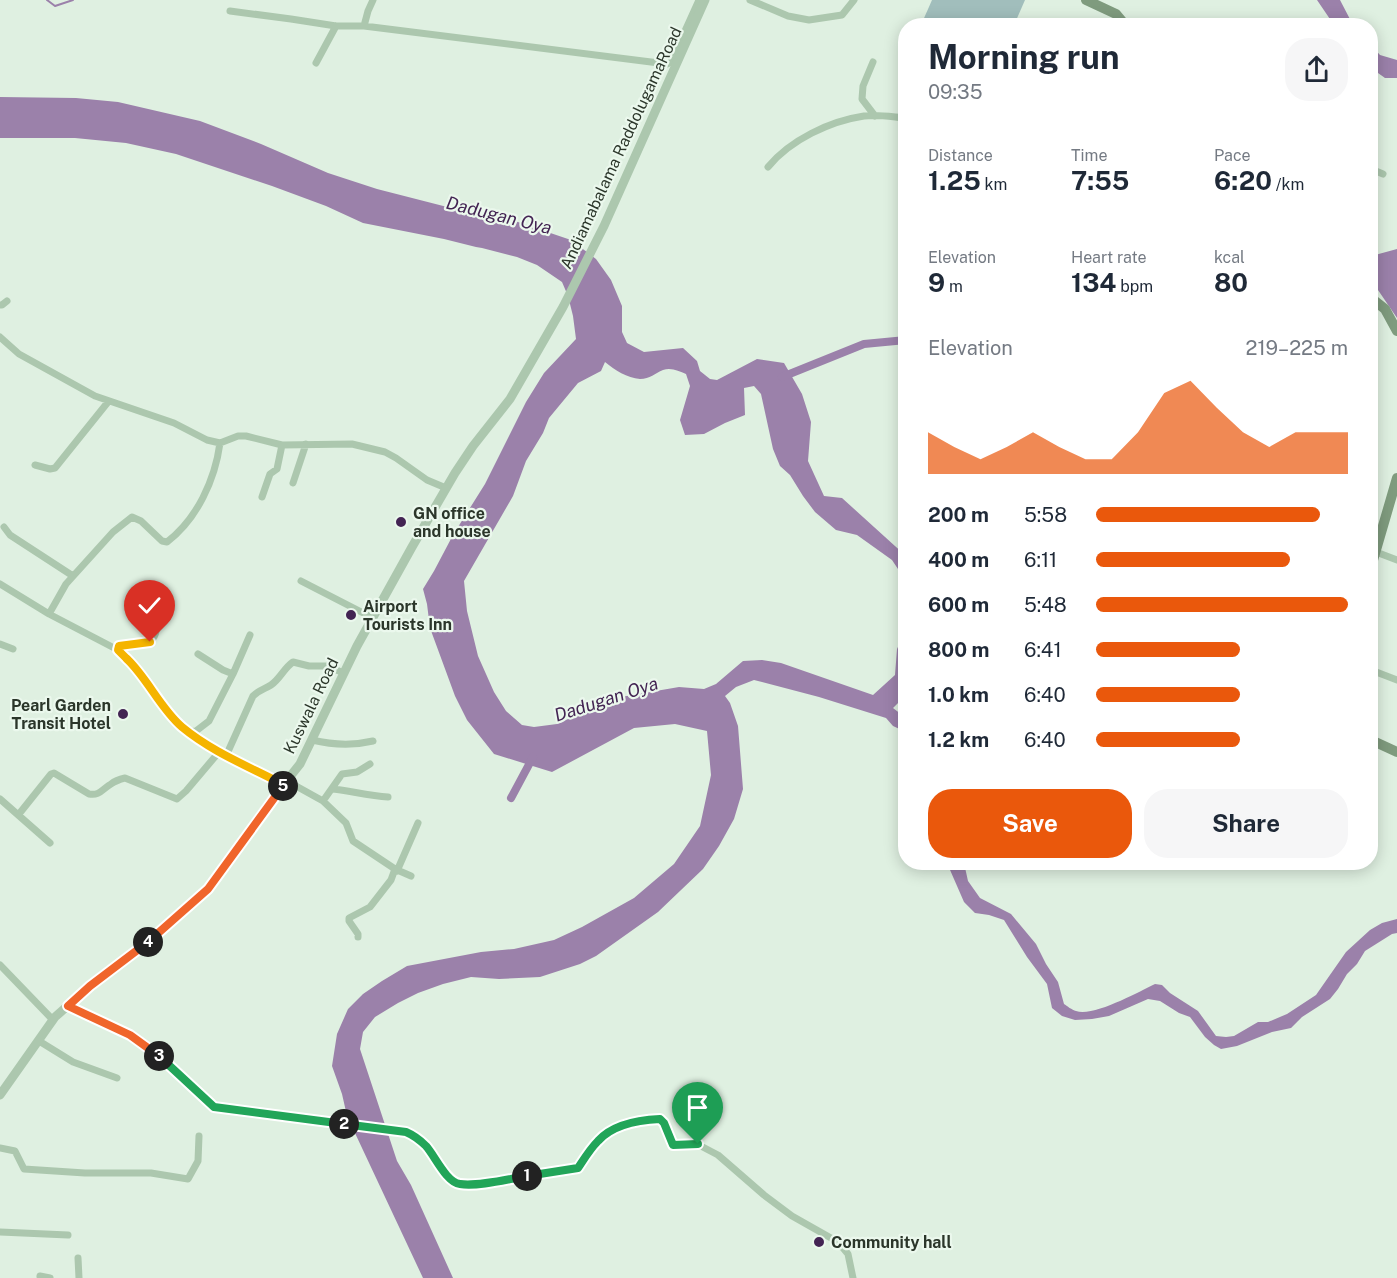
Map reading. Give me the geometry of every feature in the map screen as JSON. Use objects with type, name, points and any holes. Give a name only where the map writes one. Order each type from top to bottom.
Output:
[{"type":"main road","points":[[1086,0],[1116,14],[1119,18]]},
{"type":"main road","points":[[1378,304],[1384,309],[1397,331]]},
{"type":"main road","points":[[1378,541],[1397,478]]},
{"type":"main road","points":[[1378,743],[1397,752]]},
{"type":"street","points":[[364,26],[373,0]]},
{"type":"street","points":[[230,11],[336,26],[364,26],[667,64],[671,62],[699,0]]},
{"type":"street","name":"Andiamabalama RaddolugamaRoad","points":[[563,308],[604,226],[705,0]]},
{"type":"street","points":[[750,0],[788,16],[809,20],[842,15],[854,0]]},
{"type":"street","points":[[316,63],[336,26]]},
{"type":"street","points":[[873,62],[863,86],[862,99],[875,116]]},
{"type":"street","points":[[768,167],[777,156],[820,128],[867,115],[898,117]]},
{"type":"street","points":[[1378,172],[1383,174]]},
{"type":"street","name":"Kuswala Road","points":[[0,1095],[53,1020],[90,986],[145,944],[208,889],[300,764],[373,618],[446,488],[473,446],[510,399],[563,308]]},
{"type":"street","points":[[0,337],[19,354],[95,396],[174,423],[207,440],[220,443],[238,436],[246,436],[282,446],[352,444],[385,452],[427,480],[446,488]]},
{"type":"street","points":[[35,465],[55,468],[108,402]]},
{"type":"street","points":[[49,614],[66,584],[113,532],[132,517],[141,521],[162,541],[167,542],[177,534],[191,518],[210,483],[219,455],[220,443]]},
{"type":"street","points":[[293,483],[306,444]]},
{"type":"street","points":[[262,497],[270,474],[277,469],[282,446]]},
{"type":"street","points":[[4,527],[10,535],[73,576]]},
{"type":"street","points":[[1378,561],[1397,560]]},
{"type":"street","points":[[301,580],[373,618]]},
{"type":"street","points":[[0,584],[49,614],[118,650],[132,663],[163,706],[182,727],[226,756],[323,801],[345,823],[353,841],[396,870],[411,876]]},
{"type":"street","points":[[118,650],[119,646],[150,642],[156,636],[158,627],[154,609]]},
{"type":"street","points":[[189,732],[196,731],[209,721],[250,635]]},
{"type":"street","points":[[0,644],[13,650]]},
{"type":"street","points":[[198,654],[233,674]]},
{"type":"street","points":[[226,756],[254,696],[259,690],[272,685],[287,666],[293,662],[309,666],[326,666],[344,673]]},
{"type":"street","points":[[1378,673],[1397,680]]},
{"type":"street","points":[[312,740],[357,745],[373,741]]},
{"type":"street","points":[[19,814],[54,773],[89,794],[101,793],[111,783],[125,778],[177,800],[219,752]]},
{"type":"street","points":[[323,801],[342,774],[357,772],[370,764]]},
{"type":"street","points":[[333,789],[388,797]]},
{"type":"street","points":[[0,799],[50,843]]},
{"type":"street","points":[[358,937],[349,918],[370,907],[391,880],[418,823]]},
{"type":"street","points":[[0,965],[53,1020]]},
{"type":"street","points":[[68,1006],[130,1035],[154,1052],[214,1107],[406,1132],[426,1146],[450,1179],[459,1184],[477,1184],[578,1168],[598,1140],[615,1128],[660,1119],[673,1145],[698,1144],[718,1155],[792,1216],[838,1242],[848,1254],[853,1278]]},
{"type":"street","points":[[39,1041],[73,1062],[117,1078]]},
{"type":"street","points":[[0,1148],[15,1151],[24,1169],[86,1173],[151,1173],[188,1179],[198,1161],[199,1136]]},
{"type":"street","points":[[0,1232],[68,1235]]},
{"type":"street","points":[[78,1258],[79,1278]]},
{"type":"street","points":[[40,1276],[50,1278]]},
{"type":"shaded area","points":[[932,0],[1025,0],[1017,18],[924,18]]},
{"type":"shaded area","points":[[1317,0],[1340,0],[1349,18],[1329,18]]},
{"type":"shaded area","points":[[1378,53],[1397,60],[1397,78],[1385,78],[1378,73]]},
{"type":"shaded area","points":[[0,97],[76,98],[118,102],[200,121],[328,173],[377,189],[494,219],[515,221],[571,240],[596,259],[611,280],[622,306],[622,332],[627,343],[644,352],[683,348],[697,361],[700,371],[710,379],[717,380],[757,359],[784,363],[802,394],[811,422],[808,461],[824,496],[842,498],[898,549],[898,569],[892,560],[857,535],[836,530],[815,512],[790,475],[780,466],[773,449],[761,394],[754,386],[744,388],[745,415],[704,434],[685,435],[680,420],[690,386],[686,374],[666,369],[640,379],[621,373],[605,362],[601,371],[578,383],[549,418],[526,461],[513,496],[464,581],[467,611],[478,656],[494,692],[506,711],[522,725],[534,727],[557,724],[615,698],[679,687],[704,689],[716,684],[743,661],[762,660],[781,663],[873,695],[895,675],[898,647],[898,703],[893,708],[898,712],[898,728],[886,718],[754,680],[736,687],[725,696],[730,703],[738,726],[743,789],[734,819],[703,869],[658,912],[596,956],[580,964],[540,977],[499,979],[471,977],[443,984],[418,993],[375,1017],[363,1032],[360,1049],[397,1161],[411,1185],[453,1278],[423,1278],[347,1116],[332,1066],[337,1034],[348,1009],[363,994],[407,966],[481,952],[514,949],[554,940],[634,898],[674,864],[700,826],[711,775],[707,731],[675,724],[634,728],[552,772],[494,754],[467,720],[455,696],[430,628],[423,589],[485,484],[526,402],[544,373],[576,339],[568,296],[562,282],[537,265],[517,257],[444,239],[363,223],[326,206],[272,186],[176,154],[126,143],[75,138],[0,138]]},
{"type":"shaded area","points":[[1397,249],[1397,318],[1378,290],[1378,254]]},
{"type":"shaded area","points":[[950,870],[966,870],[968,881],[980,898],[1011,914],[1036,944],[1058,982],[1064,1004],[1070,1008],[1084,1012],[1094,1010],[1116,1003],[1155,984],[1162,985],[1170,993],[1198,1011],[1216,1036],[1226,1037],[1234,1036],[1258,1022],[1268,1022],[1287,1014],[1316,995],[1346,952],[1370,930],[1382,923],[1397,919],[1397,933],[1365,951],[1330,999],[1302,1017],[1291,1028],[1221,1049],[1205,1037],[1190,1017],[1160,1001],[1148,999],[1109,1016],[1092,1019],[1075,1020],[1062,1016],[1052,1008],[1047,984],[1004,920],[975,913],[964,902]]},
{"type":"waterway","points":[[47,0],[55,6],[73,0]]},
{"type":"waterway","points":[[782,377],[864,344],[898,341]]},
{"type":"waterway","points":[[511,798],[533,757]]},
{"type":"place","name":"GN office and house","points":[[401,522]]},
{"type":"place","name":"Airport Tourists Inn","points":[[351,615]]},
{"type":"place","name":"Pearl Garden Transit Hotel","points":[[123,714]]},
{"type":"place","name":"Community hall","points":[[819,1242]]},
{"type":"route","points":[[150,642],[119,646],[118,650],[132,663],[163,706],[182,727],[219,752],[284,785],[208,889],[145,944],[68,1006],[130,1035],[154,1052],[214,1107],[406,1132],[426,1146],[450,1179],[459,1184],[477,1184],[578,1168],[598,1140],[615,1128],[646,1120],[660,1119],[673,1145],[698,1144]]},
{"type":"water label","name":"Dadugan Oya","points":[[499,215]]},
{"type":"water label","name":"Dadugan Oya","points":[[606,699]]}]
